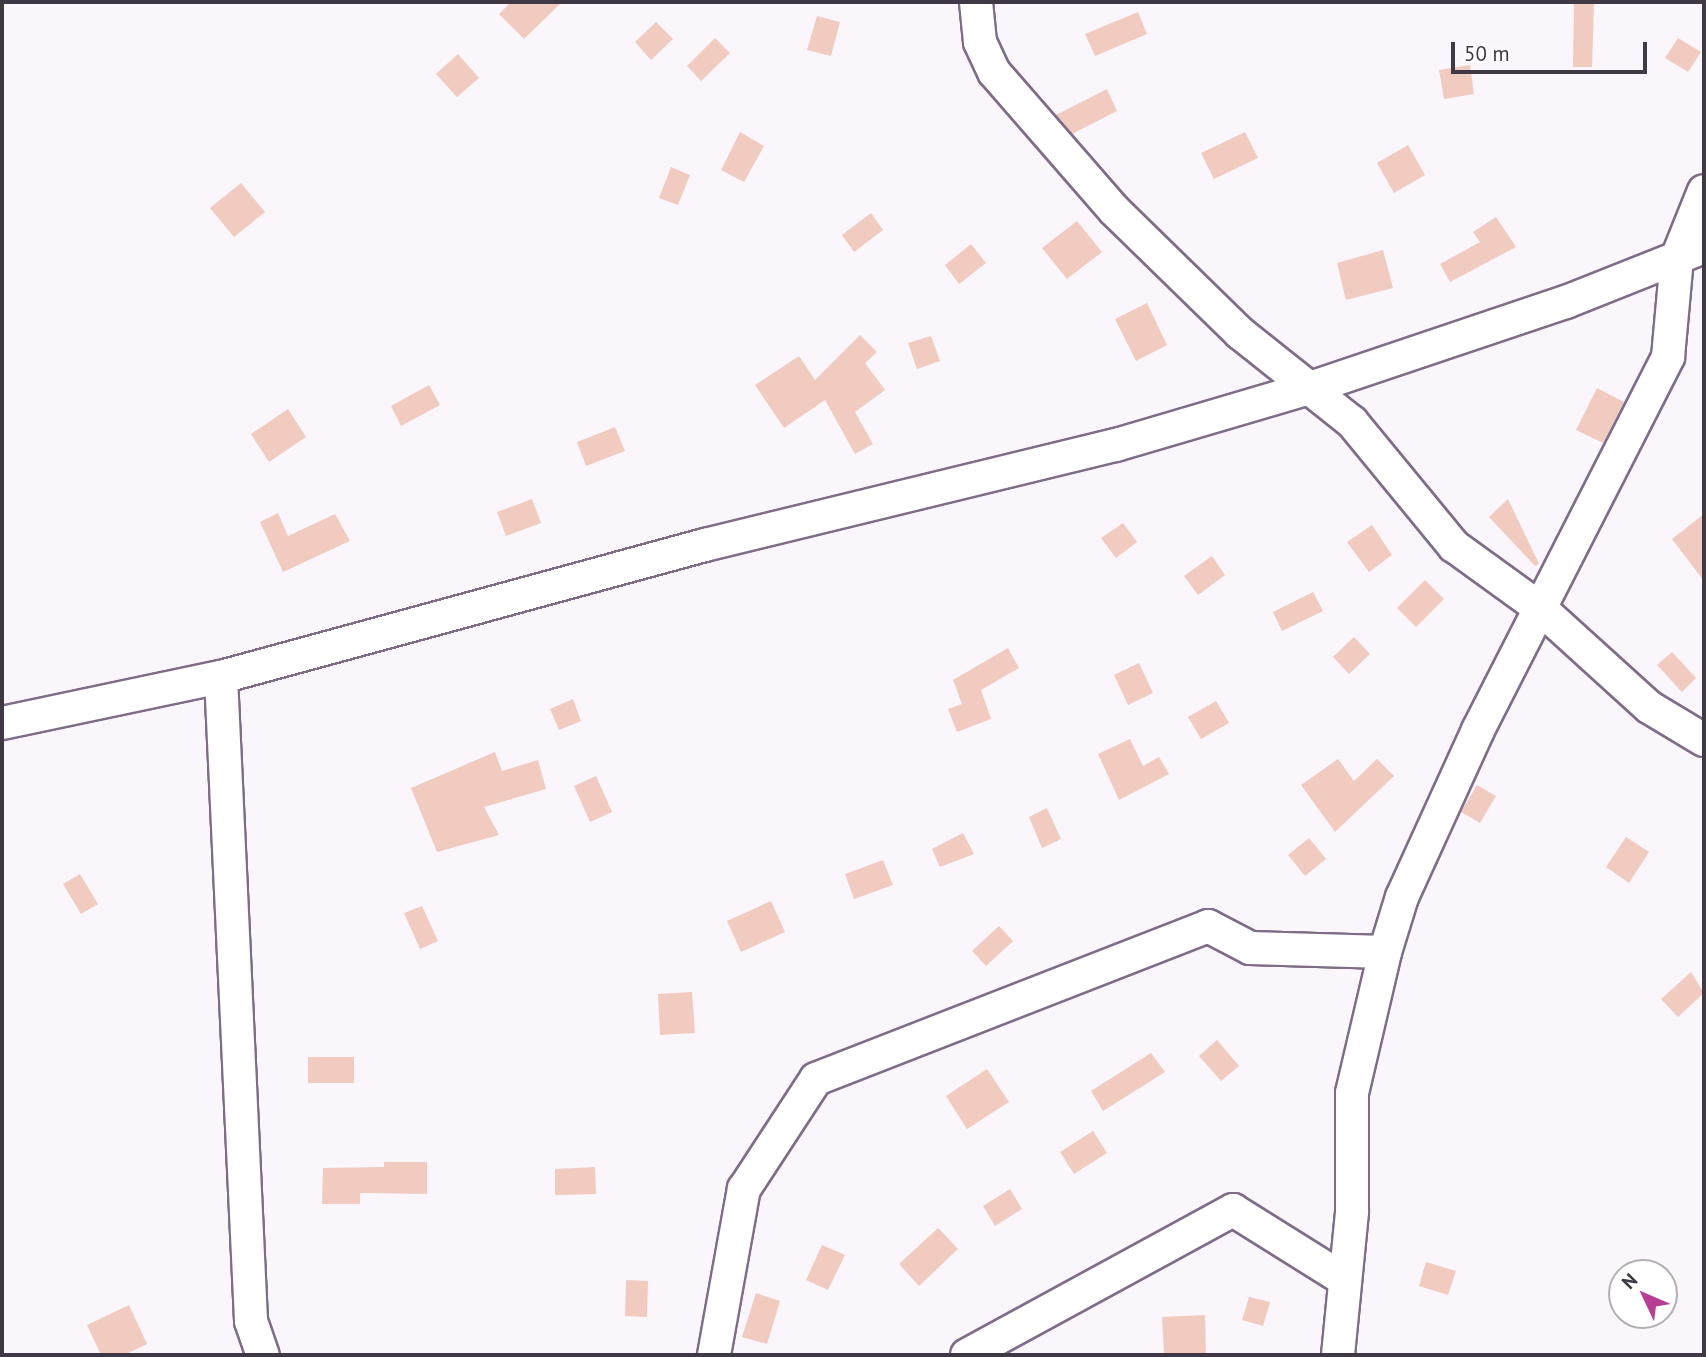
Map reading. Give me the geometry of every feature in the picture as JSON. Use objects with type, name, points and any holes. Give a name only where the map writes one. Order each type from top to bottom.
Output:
[{"type":"street","points":[[976,2],[980,42],[1026,116],[1240,333],[1352,422],[1454,546],[1541,609],[1649,707],[1704,740]]},
{"type":"street","points":[[1338,1355],[1345,1280],[1352,1093],[1385,952],[1402,897],[1467,753],[1668,357],[1704,191]]},
{"type":"street","points":[[2,723],[221,677],[705,545],[1116,445],[1310,388],[1690,253]]},
{"type":"street","points":[[221,677],[251,1321],[263,1355]]},
{"type":"street","points":[[714,1355],[744,1189],[816,1079],[1208,926],[1250,948],[1385,952]]},
{"type":"street","points":[[967,1355],[1233,1210],[1345,1280]]},
{"type":"building","points":[[511,2],[562,2],[524,39],[499,14]]},
{"type":"building","points":[[1574,2],[1594,2],[1592,67],[1573,67]]},
{"type":"building","points":[[1138,12],[1147,34],[1095,56],[1085,34]]},
{"type":"building","points":[[817,16],[840,22],[831,56],[807,50]]},
{"type":"building","points":[[656,22],[673,39],[651,60],[635,42]]},
{"type":"building","points":[[715,38],[730,53],[701,81],[687,66]]},
{"type":"building","points":[[1678,38],[1701,52],[1688,72],[1665,58]]},
{"type":"building","points":[[458,54],[479,78],[457,97],[436,74]]},
{"type":"building","points":[[1470,65],[1474,94],[1444,99],[1439,70]]},
{"type":"building","points":[[1107,89],[1117,111],[1072,134],[1056,115]]},
{"type":"building","points":[[740,132],[764,146],[744,182],[721,170]]},
{"type":"building","points":[[1245,132],[1258,158],[1214,179],[1201,153]]},
{"type":"building","points":[[1408,145],[1425,175],[1394,193],[1377,163]]},
{"type":"building","points":[[671,167],[690,175],[678,205],[659,198]]},
{"type":"building","points":[[241,183],[265,212],[234,237],[210,208]]},
{"type":"building","points":[[871,213],[883,230],[854,252],[842,235]]},
{"type":"building","points":[[1496,217],[1516,247],[1450,282],[1440,264],[1480,242],[1473,232]]},
{"type":"building","points":[[1077,221],[1102,252],[1067,279],[1042,248]]},
{"type":"building","points":[[971,244],[986,263],[959,284],[945,265]]},
{"type":"building","points":[[1383,250],[1393,288],[1346,300],[1337,263]]},
{"type":"building","points":[[1147,303],[1167,345],[1136,361],[1115,319]]},
{"type":"building","points":[[860,335],[877,352],[865,363],[885,390],[855,412],[873,444],[855,454],[825,400],[784,428],[755,385],[799,356],[815,380]]},
{"type":"building","points":[[931,336],[940,361],[917,369],[908,343]]},
{"type":"building","points":[[429,385],[440,405],[401,426],[391,406]]},
{"type":"building","points":[[1597,388],[1624,402],[1603,443],[1576,430]]},
{"type":"building","points":[[288,409],[306,437],[269,462],[251,434]]},
{"type":"building","points":[[615,427],[625,451],[586,466],[577,442]]},
{"type":"building","points":[[532,499],[541,523],[506,536],[497,512]]},
{"type":"building","points":[[1508,499],[1539,564],[1535,566],[1489,517]]},
{"type":"building","points":[[278,513],[288,536],[335,514],[350,541],[283,572],[260,522]]},
{"type":"building","points":[[1704,514],[1704,581],[1672,539]]},
{"type":"building","points":[[1123,523],[1137,542],[1116,558],[1101,538]]},
{"type":"building","points":[[1372,525],[1392,555],[1369,572],[1347,542]]},
{"type":"building","points":[[1212,556],[1225,575],[1198,595],[1184,576]]},
{"type":"building","points":[[1425,580],[1444,599],[1416,627],[1397,608]]},
{"type":"building","points":[[1313,592],[1323,611],[1282,631],[1273,612]]},
{"type":"building","points":[[1354,637],[1370,654],[1349,674],[1333,657]]},
{"type":"building","points":[[1008,648],[1019,668],[981,690],[991,719],[957,732],[948,709],[962,704],[953,680]]},
{"type":"building","points":[[1672,652],[1696,678],[1682,692],[1657,665]]},
{"type":"building","points":[[1139,663],[1153,693],[1128,705],[1114,675]]},
{"type":"building","points":[[573,699],[581,721],[559,730],[550,709]]},
{"type":"building","points":[[1216,701],[1229,723],[1201,739],[1188,717]]},
{"type":"building","points":[[1130,739],[1143,766],[1159,757],[1169,774],[1119,800],[1098,754]]},
{"type":"building","points":[[495,752],[502,771],[538,760],[546,789],[484,807],[499,835],[437,852],[411,788]]},
{"type":"building","points":[[1338,759],[1354,781],[1377,759],[1394,776],[1335,832],[1301,785]]},
{"type":"building","points":[[596,776],[612,812],[590,822],[574,786]]},
{"type":"building","points":[[1477,785],[1496,796],[1480,823],[1461,812]]},
{"type":"building","points":[[1047,808],[1061,839],[1042,848],[1029,817]]},
{"type":"building","points":[[963,833],[974,854],[940,867],[932,849]]},
{"type":"building","points":[[1626,837],[1649,852],[1629,883],[1606,867]]},
{"type":"building","points":[[1309,838],[1326,859],[1305,876],[1288,855]]},
{"type":"building","points":[[883,860],[893,885],[854,899],[845,874]]},
{"type":"building","points":[[80,874],[98,904],[81,914],[63,884]]},
{"type":"building","points":[[771,901],[785,932],[741,952],[727,921]]},
{"type":"building","points":[[422,906],[438,941],[420,949],[404,913]]},
{"type":"building","points":[[999,926],[1013,941],[986,966],[972,951]]},
{"type":"building","points":[[1691,972],[1704,993],[1678,1017],[1661,999]]},
{"type":"building","points":[[692,992],[695,1033],[660,1035],[658,994]]},
{"type":"building","points":[[1217,1040],[1239,1066],[1221,1081],[1199,1056]]},
{"type":"building","points":[[1151,1053],[1165,1072],[1103,1111],[1091,1091]]},
{"type":"building","points":[[308,1057],[354,1057],[354,1083],[308,1083]]},
{"type":"building","points":[[987,1069],[1009,1102],[967,1129],[946,1096]]},
{"type":"building","points":[[1093,1131],[1107,1153],[1074,1174],[1060,1152]]},
{"type":"building","points":[[384,1162],[427,1162],[427,1194],[360,1193],[360,1204],[322,1204],[323,1168],[384,1167]]},
{"type":"building","points":[[595,1167],[596,1194],[555,1195],[555,1169]]},
{"type":"building","points":[[1010,1189],[1022,1209],[995,1226],[983,1206]]},
{"type":"building","points":[[938,1228],[958,1249],[919,1286],[899,1264]]},
{"type":"building","points":[[822,1245],[845,1255],[828,1290],[806,1280]]},
{"type":"building","points":[[1426,1262],[1456,1271],[1448,1295],[1419,1286]]},
{"type":"building","points":[[626,1280],[648,1281],[647,1317],[625,1316]]},
{"type":"building","points":[[756,1293],[780,1301],[767,1344],[742,1337]]},
{"type":"building","points":[[1249,1297],[1270,1302],[1263,1326],[1242,1320]]},
{"type":"building","points":[[129,1305],[147,1344],[124,1355],[101,1355],[87,1325]]},
{"type":"building","points":[[1205,1315],[1206,1355],[1164,1355],[1162,1317]]}]
